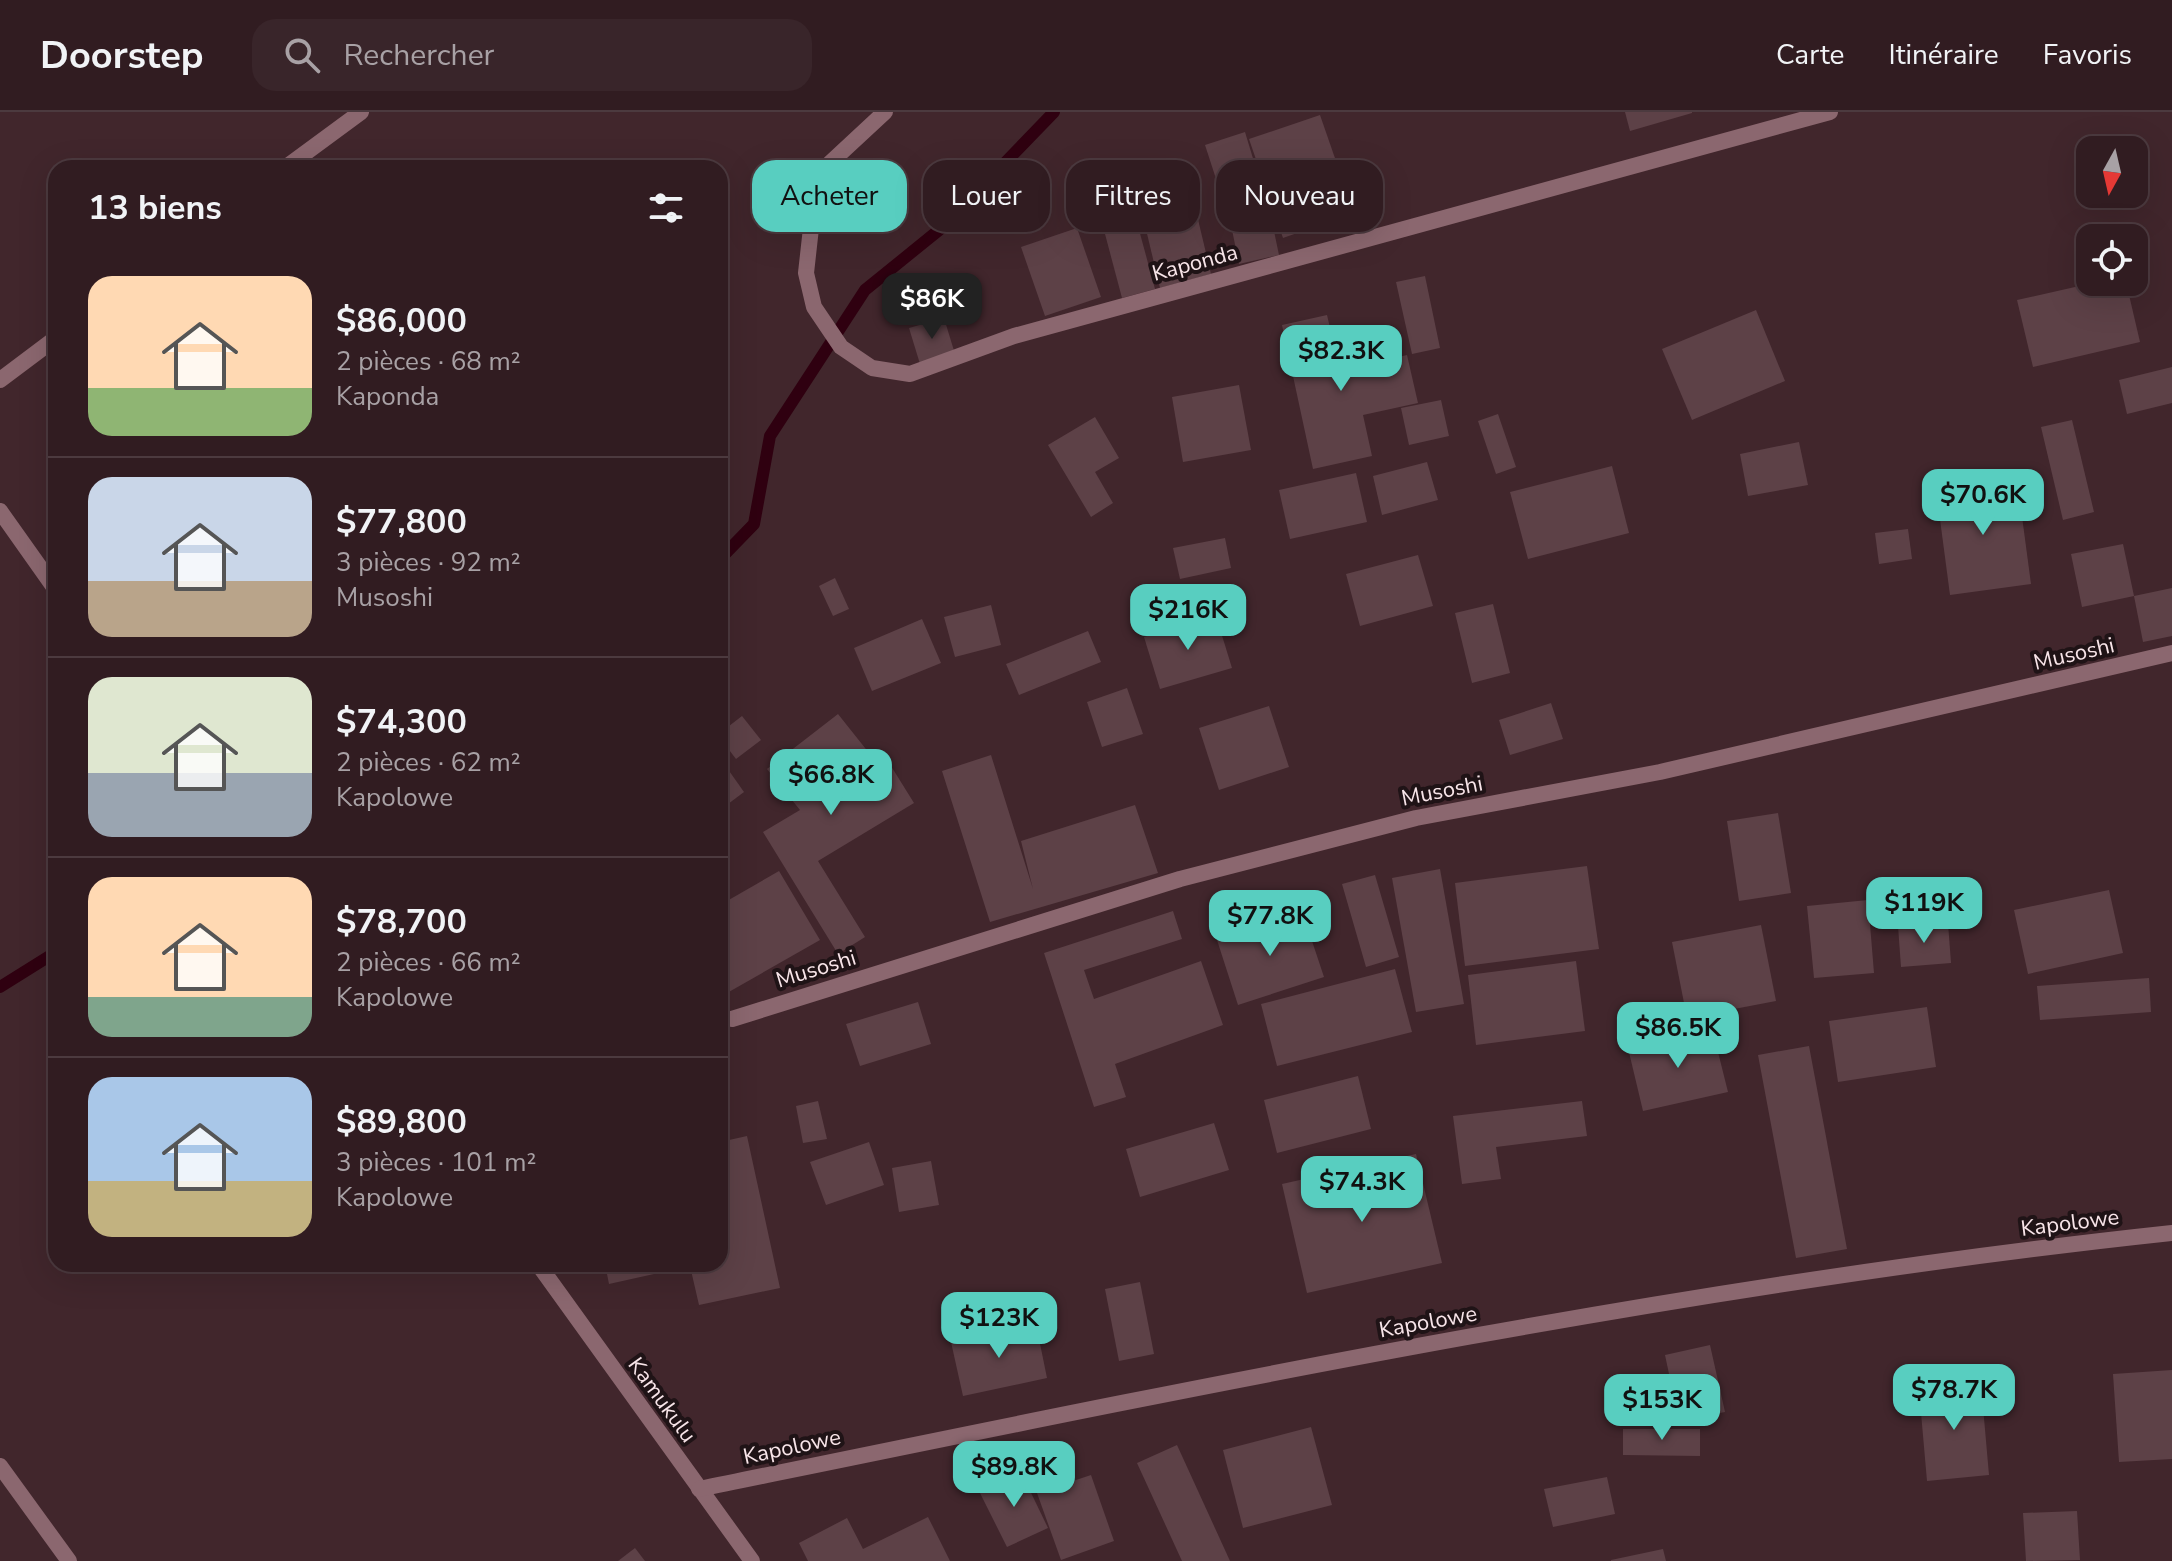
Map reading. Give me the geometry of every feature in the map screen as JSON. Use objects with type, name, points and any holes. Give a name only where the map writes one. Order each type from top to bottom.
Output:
[{"type":"street","points":[[296,160],[361,112]]},
{"type":"street","name":"Kaponda","points":[[885,112],[830,163],[820,182],[813,210],[806,273],[814,307],[841,347],[872,368],[910,374],[1014,336],[1830,112]]},
{"type":"street","points":[[0,380],[48,344]]},
{"type":"street","points":[[0,511],[48,579]]},
{"type":"street","name":"Musoshi","points":[[732,1019],[1180,879],[1416,818],[1660,772],[2172,653]]},
{"type":"street","name":"Kapolowe","points":[[699,1489],[1220,1382],[1594,1313],[2041,1247],[2172,1233]]},
{"type":"street","name":"Kamukulu","points":[[544,1272],[752,1561]]},
{"type":"street","points":[[0,1466],[69,1561]]},
{"type":"building","points":[[1625,112],[1692,112],[1692,113],[1630,131]]},
{"type":"building","points":[[1320,115],[1336,160],[1256,160],[1249,139]]},
{"type":"building","points":[[1245,132],[1253,160],[1216,160],[1216,179],[1205,145]]},
{"type":"building","points":[[1200,228],[1211,274],[1160,288],[1147,232],[1200,232]]},
{"type":"building","points":[[1066,232],[1078,232],[1101,297],[1045,316],[1021,247]]},
{"type":"building","points":[[1140,232],[1155,289],[1122,298],[1105,234]]},
{"type":"building","points":[[1232,232],[1274,232],[1279,255],[1239,264]]},
{"type":"building","points":[[1281,232],[1300,232],[1283,238]]},
{"type":"building","points":[[1425,276],[1440,348],[1412,354],[1396,282]]},
{"type":"building","points":[[2076,287],[2076,296],[2129,296],[2140,342],[2033,367],[2017,300]]},
{"type":"building","points":[[1756,310],[1785,381],[1692,420],[1662,349]]},
{"type":"building","points":[[1327,315],[1340,370],[1407,355],[1418,403],[1363,415],[1372,456],[1313,469],[1282,325]]},
{"type":"building","points":[[944,318],[955,354],[920,364],[909,328]]},
{"type":"building","points":[[2172,367],[2172,403],[2127,414],[2119,380]]},
{"type":"building","points":[[1239,385],[1251,450],[1183,462],[1172,397]]},
{"type":"building","points":[[1441,400],[1449,436],[1409,445],[1401,408]]},
{"type":"building","points":[[1498,414],[1516,467],[1496,474],[1478,421]]},
{"type":"building","points":[[1095,417],[1119,458],[1095,472],[1113,503],[1091,517],[1048,445]]},
{"type":"building","points":[[2072,420],[2094,512],[2063,520],[2041,427]]},
{"type":"building","points":[[1799,442],[1808,485],[1748,496],[1740,454]]},
{"type":"building","points":[[1427,462],[1438,500],[1382,515],[1373,476]]},
{"type":"building","points":[[1612,466],[1629,533],[1528,559],[1510,492]]},
{"type":"building","points":[[1356,473],[1367,522],[1290,539],[1279,490]]},
{"type":"building","points":[[2017,479],[2031,584],[1950,595],[1936,489]]},
{"type":"building","points":[[1908,529],[1912,559],[1879,564],[1875,533]]},
{"type":"building","points":[[1225,538],[1231,568],[1180,579],[1173,548]]},
{"type":"building","points":[[2123,544],[2134,596],[2082,607],[2071,554]]},
{"type":"building","points":[[1418,555],[1433,606],[1360,626],[1346,574]]},
{"type":"building","points":[[835,578],[849,609],[833,616],[819,586]]},
{"type":"building","points":[[2172,588],[2172,636],[2143,642],[2134,596]]},
{"type":"building","points":[[1493,604],[1510,673],[1472,683],[1455,613]]},
{"type":"building","points":[[991,605],[1001,645],[955,657],[944,617]]},
{"type":"building","points":[[1216,616],[1232,668],[1160,689],[1144,637]]},
{"type":"building","points":[[922,619],[941,663],[872,691],[854,648]]},
{"type":"building","points":[[1088,631],[1101,662],[1019,695],[1006,664]]},
{"type":"building","points":[[1127,688],[1143,734],[1102,747],[1087,702]]},
{"type":"building","points":[[1551,703],[1563,739],[1510,755],[1499,720]]},
{"type":"building","points":[[1269,706],[1289,767],[1219,790],[1199,728]]},
{"type":"building","points":[[838,714],[873,758],[829,793],[886,758],[914,803],[818,861],[865,937],[838,954],[763,832],[800,810],[767,769]]},
{"type":"building","points":[[742,716],[761,740],[736,759],[728,748],[728,727]]},
{"type":"building","points":[[991,755],[1033,889],[1021,841],[1135,805],[1158,873],[990,922],[942,771]]},
{"type":"building","points":[[728,769],[744,792],[728,804]]},
{"type":"building","points":[[1778,813],[1791,893],[1739,901],[1727,821]]},
{"type":"building","points":[[1587,866],[1599,949],[1465,966],[1455,883]]},
{"type":"building","points":[[1440,869],[1464,1004],[1416,1012],[1392,878]]},
{"type":"building","points":[[779,871],[820,940],[728,992],[728,900]]},
{"type":"building","points":[[1375,875],[1399,957],[1366,967],[1342,884]]},
{"type":"building","points":[[2109,890],[2123,953],[2028,974],[2014,910]]},
{"type":"building","points":[[1868,900],[1874,973],[1814,978],[1807,906]]},
{"type":"building","points":[[1173,911],[1182,939],[1084,970],[1094,999],[1201,961],[1223,1025],[1115,1064],[1126,1097],[1094,1107],[1044,953]]},
{"type":"building","points":[[1302,911],[1324,977],[1238,1005],[1217,940]]},
{"type":"building","points":[[1948,923],[1951,963],[1901,967],[1898,926]]},
{"type":"building","points":[[1761,925],[1776,1001],[1687,1018],[1672,942]]},
{"type":"building","points":[[1576,961],[1585,1031],[1476,1045],[1468,975]]},
{"type":"building","points":[[1395,969],[1412,1032],[1277,1066],[1261,1004]]},
{"type":"building","points":[[2149,978],[2151,1012],[2040,1020],[2037,986]]},
{"type":"building","points":[[918,1002],[931,1044],[860,1066],[846,1024]]},
{"type":"building","points":[[1927,1007],[1936,1067],[1838,1082],[1829,1021]]},
{"type":"building","points":[[1712,1028],[1728,1092],[1643,1111],[1628,1048]]},
{"type":"building","points":[[1809,1046],[1847,1249],[1796,1258],[1758,1055]]},
{"type":"building","points":[[1358,1076],[1371,1129],[1277,1153],[1264,1100]]},
{"type":"building","points":[[818,1101],[827,1139],[803,1143],[796,1106]]},
{"type":"building","points":[[1582,1101],[1587,1136],[1496,1147],[1501,1179],[1462,1184],[1453,1116]]},
{"type":"building","points":[[1214,1123],[1229,1170],[1140,1197],[1126,1149]]},
{"type":"building","points":[[747,1136],[780,1288],[699,1305],[691,1272],[728,1272],[728,1140]]},
{"type":"building","points":[[869,1142],[884,1185],[826,1205],[810,1162]]},
{"type":"building","points":[[1416,1154],[1442,1263],[1307,1293],[1282,1184]]},
{"type":"building","points":[[931,1161],[939,1205],[899,1212],[892,1168]]},
{"type":"building","points":[[607,1272],[663,1272],[609,1284]]},
{"type":"building","points":[[1140,1282],[1154,1354],[1119,1361],[1105,1289]]},
{"type":"building","points":[[1036,1324],[1047,1378],[963,1396],[951,1342]]},
{"type":"building","points":[[1710,1345],[1725,1412],[1679,1421],[1665,1355]]},
{"type":"building","points":[[2172,1370],[2172,1459],[2119,1462],[2113,1374]]},
{"type":"building","points":[[1981,1384],[1989,1475],[1927,1481],[1919,1390]]},
{"type":"building","points":[[1311,1427],[1332,1505],[1243,1528],[1223,1450]]},
{"type":"building","points":[[1623,1429],[1700,1429],[1700,1456],[1623,1455]]},
{"type":"building","points":[[1177,1445],[1230,1561],[1182,1561],[1137,1463]]},
{"type":"building","points":[[1020,1470],[1048,1528],[1007,1547],[979,1491]]},
{"type":"building","points":[[1091,1475],[1114,1541],[1061,1560],[1037,1493]]},
{"type":"building","points":[[1607,1477],[1615,1514],[1553,1527],[1544,1489]]},
{"type":"building","points":[[2077,1511],[2080,1560],[2026,1561],[2023,1513]]},
{"type":"building","points":[[928,1517],[950,1561],[808,1561],[799,1543],[847,1518],[863,1549]]},
{"type":"building","points":[[635,1548],[645,1561],[618,1561]]},
{"type":"building","points":[[1663,1549],[1666,1561],[1611,1561],[1611,1560]]},
{"type":"waterway","points":[[728,551],[754,524],[770,436],[865,290],[944,226],[1054,112]]},
{"type":"waterway","points":[[0,987],[48,957]]}]
